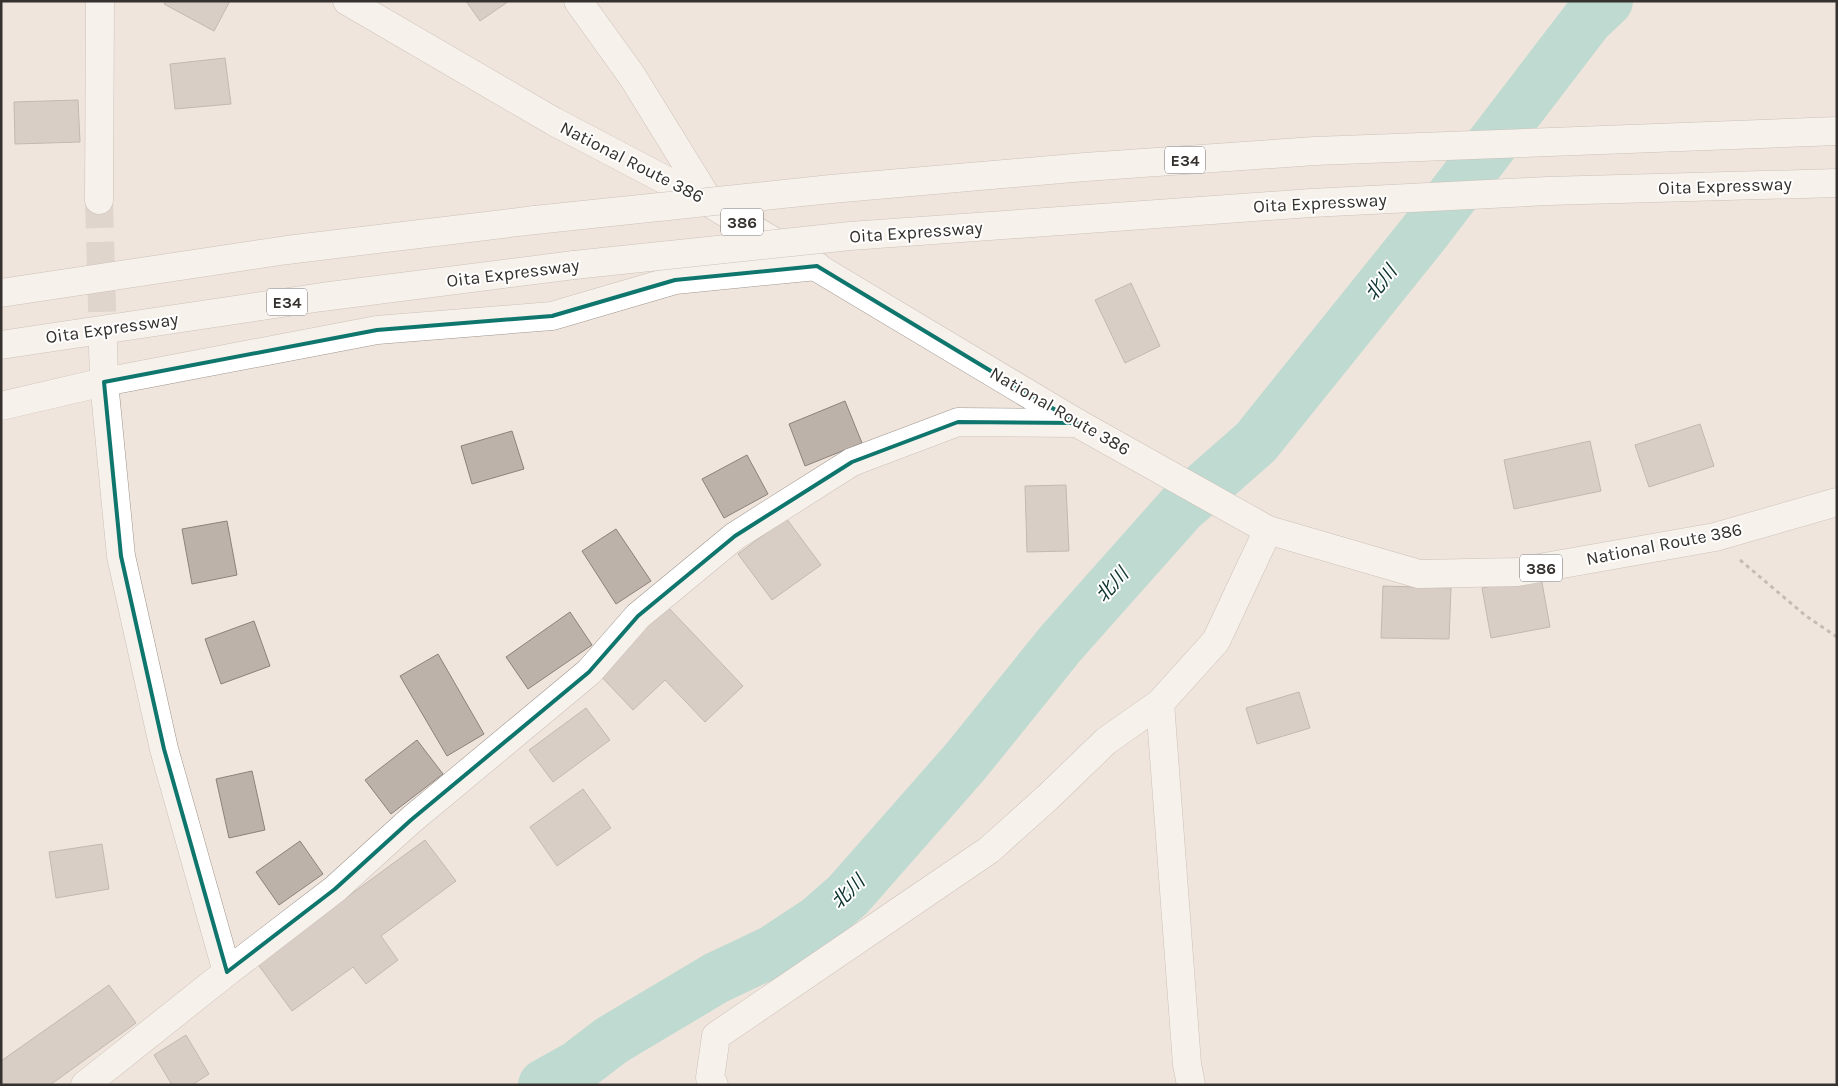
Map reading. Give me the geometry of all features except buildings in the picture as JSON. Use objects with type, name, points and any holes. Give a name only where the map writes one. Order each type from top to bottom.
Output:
[{"type":"main road","points":[[99,200],[100,1]]},
{"type":"main road","name":"National Route 386","points":[[347,1],[553,121],[711,204],[1077,424],[1257,524],[1419,574],[1517,572],[1715,537],[1837,502]]},
{"type":"main road","points":[[578,1],[632,76],[711,204]]},
{"type":"main road","name":"E34","points":[[1,293],[287,250],[535,220],[831,189],[1086,166],[1325,151],[1837,131]]},
{"type":"main road","name":"Oita Expressway","points":[[1,345],[322,298],[574,265],[850,236],[1311,203],[1548,191],[1837,183]]},
{"type":"main road","points":[[1,406],[104,382],[376,330],[552,316],[675,280],[817,266]]},
{"type":"main road","points":[[103,345],[104,382],[121,556],[164,749],[227,972]]},
{"type":"main road","points":[[85,1085],[227,972],[336,890],[411,820],[589,672],[638,616],[735,536],[852,462],[958,422],[1077,424]]},
{"type":"main road","points":[[714,1085],[710,1078],[716,1036],[989,850],[1106,741],[1160,702],[1216,641],[1257,524]]},
{"type":"main road","points":[[1160,702],[1187,1064],[1191,1085]]},
{"type":"path","points":[[1715,537],[1806,616],[1837,638]]},
{"type":"highlighted area","points":[[817,266],[1077,423],[958,422],[852,462],[735,536],[638,616],[589,672],[411,820],[335,889],[227,972],[164,749],[121,556],[104,382],[377,330],[552,316],[675,280]]},
{"type":"waterway","name":"北川","points":[[544,1085],[578,1066],[612,1040],[716,978],[773,951],[817,922],[848,895],[965,762],[1061,643],[1181,508],[1256,442],[1424,233],[1587,20],[1607,1]]},
{"type":"tunnel","points":[[99,200],[103,345]]}]
